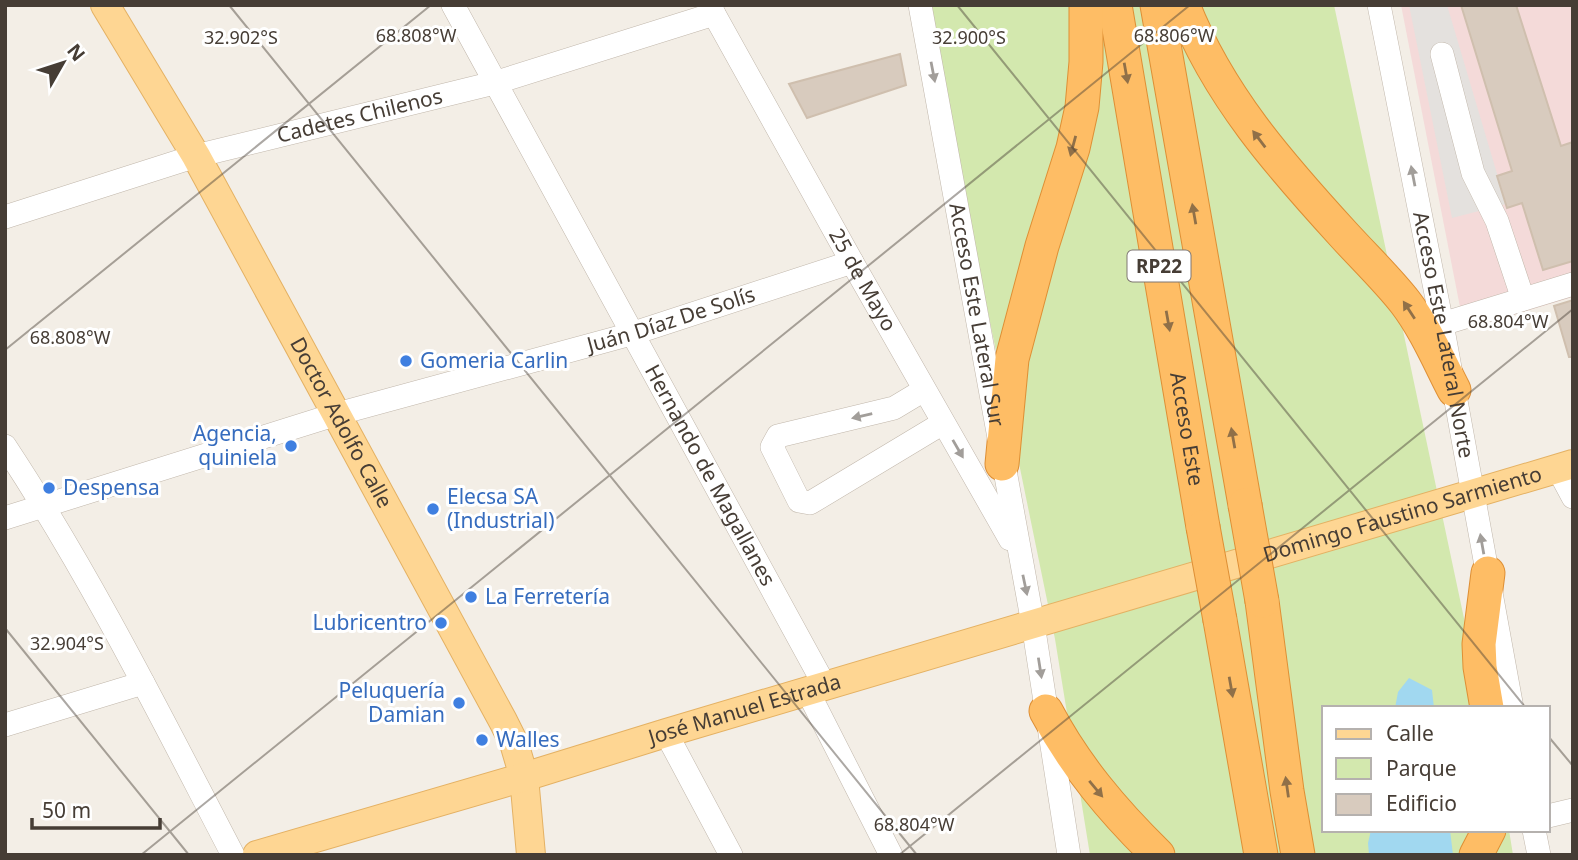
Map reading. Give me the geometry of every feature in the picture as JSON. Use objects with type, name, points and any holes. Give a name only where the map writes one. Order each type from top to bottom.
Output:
[{"type":"highway","points":[[1002,464],[1012,359],[1042,247],[1073,148],[1082,107],[1087,49],[1086,5]]},
{"type":"highway","name":"Acceso Este","points":[[1115,5],[1261,855]]},
{"type":"highway","name":"Acceso Este","points":[[1157,5],[1262,601],[1298,855]]},
{"type":"highway","points":[[1183,5],[1201,46],[1242,117],[1298,186],[1405,303],[1429,341],[1454,390]]},
{"type":"highway","points":[[1487,706],[1479,644],[1488,573]]},
{"type":"highway","points":[[1046,711],[1078,766],[1095,788],[1158,855]]},
{"type":"highway","points":[[1476,855],[1488,832]]},
{"type":"main road","name":"Doctor Adolfo Calle","points":[[105,5],[196,156],[514,743],[524,777],[531,855]]},
{"type":"main road","name":"Domingo Faustino Sarmiento","points":[[1234,564],[1565,466]]},
{"type":"main road","name":"José Manuel Estrada","points":[[257,855],[1234,564]]},
{"type":"street","name":"Hernando de Magallanes","points":[[453,5],[631,334],[817,689],[891,855]]},
{"type":"street","name":"Acceso Este Lateral Sur","points":[[920,5],[1033,624]]},
{"type":"street","name":"Acceso Este Lateral Norte","points":[[1379,5],[1474,493],[1512,706]]},
{"type":"street","name":"Cadetes Chilenos","points":[[5,217],[196,156],[494,83],[712,10]]},
{"type":"street","name":"25 de Mayo","points":[[712,10],[943,424],[1019,554]]},
{"type":"street","points":[[1442,54],[1473,173],[1497,221],[1523,299]]},
{"type":"street","name":"Juán Díaz De Solís","points":[[5,518],[337,414],[631,334],[852,262]]},
{"type":"street","points":[[1442,324],[1573,284]]},
{"type":"street","points":[[925,390],[894,408],[778,436],[772,447],[799,501],[810,503],[943,424]]},
{"type":"street","points":[[5,446],[45,506],[143,682],[233,855]]},
{"type":"street","points":[[1565,466],[1573,497]]},
{"type":"street","points":[[1033,624],[1069,855]]},
{"type":"street","points":[[5,725],[143,682]]},
{"type":"street","points":[[666,733],[731,855]]},
{"type":"street","points":[[1550,816],[1573,810]]},
{"type":"street","points":[[1534,832],[1539,855]]},
{"type":"shaded area","points":[[1401,5],[1573,5],[1573,297],[1467,329],[1460,307]]},
{"type":"shaded area","points":[[1409,5],[1447,5],[1506,204],[1452,218]]},
{"type":"green space","points":[[925,5],[1334,5],[1483,706],[1322,706],[1322,832],[1509,832],[1513,855],[1090,855],[1055,639]]},
{"type":"water","points":[[1409,678],[1432,690],[1434,706],[1395,706],[1398,692]]},
{"type":"water","points":[[1371,832],[1450,832],[1453,855],[1369,855]]},
{"type":"building","points":[[1461,5],[1516,5],[1561,146],[1573,142],[1573,261],[1543,270],[1522,203],[1507,208],[1497,176],[1512,171]]},
{"type":"building","points":[[900,54],[906,85],[807,118],[789,84]]},
{"type":"building","points":[[1573,300],[1573,357],[1569,357],[1554,306]]},
{"type":"place","name":"Gomeria Carlin","points":[[406,361]]},
{"type":"place","name":"Agencia, quiniela","points":[[291,446]]},
{"type":"place","name":"Despensa","points":[[49,488]]},
{"type":"place","name":"Elecsa SA (Industrial)","points":[[433,509]]},
{"type":"place","name":"La Ferretería","points":[[471,597]]},
{"type":"place","name":"Lubricentro","points":[[441,623]]},
{"type":"place","name":"Peluquería Damian","points":[[459,703]]},
{"type":"place","name":"Walles","points":[[482,740]]}]
